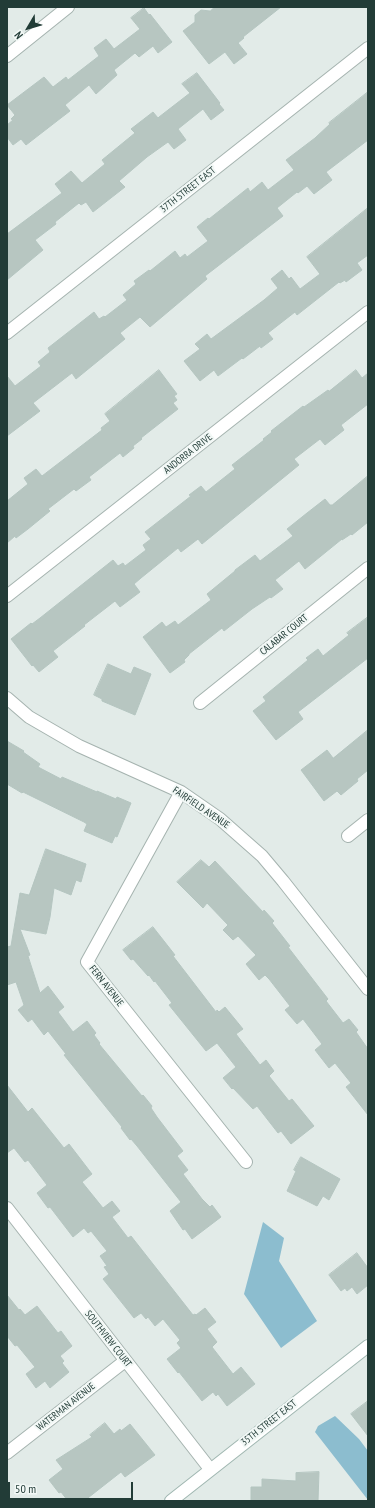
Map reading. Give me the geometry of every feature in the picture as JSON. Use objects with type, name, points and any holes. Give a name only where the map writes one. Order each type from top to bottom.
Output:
[{"type":"street","points":[[7,56],[68,7]]},
{"type":"street","name":"37TH STREET EAST","points":[[7,333],[368,48]]},
{"type":"street","name":"ANDORRA DRIVE","points":[[7,596],[368,312]]},
{"type":"street","name":"CALABAR COURT","points":[[200,703],[368,568]]},
{"type":"street","name":"FAIRFIELD AVENUE","points":[[7,698],[29,717],[79,746],[181,792],[220,819],[262,856],[368,989]]},
{"type":"street","name":"FERN AVENUE","points":[[181,792],[86,962],[246,1162]]},
{"type":"street","points":[[348,836],[368,820]]},
{"type":"street","name":"SOUTHVIEW COURT","points":[[7,1208],[210,1470]]},
{"type":"street","name":"35TH STREET EAST","points":[[171,1501],[368,1346]]},
{"type":"street","name":"WATERMAN AVENUE","points":[[7,1453],[125,1361]]},
{"type":"water","points":[[263,1222],[284,1238],[279,1261],[317,1321],[281,1348],[244,1294]]},
{"type":"water","points":[[335,1416],[359,1439],[368,1451],[368,1500],[315,1432],[318,1426]]},
{"type":"building","points":[[215,7],[281,7],[243,37],[244,38],[238,43],[247,54],[234,64],[225,52],[209,64],[183,31],[195,22],[195,15],[201,10],[210,11]]},
{"type":"building","points":[[144,8],[172,42],[158,53],[153,46],[139,57],[135,53],[114,70],[117,75],[96,94],[89,85],[65,105],[70,111],[26,145],[21,139],[13,145],[7,137],[7,125],[13,120],[11,119],[15,115],[7,105],[44,77],[53,87],[66,77],[68,80],[99,56],[94,48],[106,39],[114,49],[140,29],[131,18]]},
{"type":"building","points":[[197,73],[224,110],[211,120],[203,109],[178,129],[186,140],[174,149],[168,142],[147,157],[119,181],[125,187],[93,212],[86,202],[81,205],[79,203],[55,222],[56,224],[35,240],[43,250],[7,280],[7,234],[62,193],[55,184],[71,171],[82,183],[105,164],[102,160],[135,133],[131,129],[153,112],[158,118],[190,93],[182,84]]},
{"type":"building","points":[[368,92],[368,140],[326,172],[332,180],[314,194],[307,186],[298,193],[297,192],[277,208],[283,216],[205,276],[207,279],[150,327],[140,317],[120,333],[125,339],[76,379],[72,373],[33,403],[40,411],[7,436],[7,376],[15,386],[41,366],[38,362],[50,352],[48,348],[94,312],[99,319],[104,316],[105,317],[127,300],[123,295],[136,284],[134,281],[149,270],[150,271],[175,251],[180,258],[185,254],[187,257],[208,241],[197,227],[248,188],[250,192],[262,182],[268,190],[294,170],[286,160],[315,138],[330,124],[329,123]]},
{"type":"building","points":[[368,208],[368,255],[357,263],[362,270],[346,282],[345,280],[340,283],[339,282],[297,315],[295,312],[268,333],[273,339],[261,348],[260,346],[218,376],[214,370],[200,381],[184,361],[200,349],[195,344],[207,334],[211,339],[264,300],[278,288],[271,279],[282,270],[289,279],[291,277],[300,289],[320,274],[307,257]]},
{"type":"building","points":[[159,370],[177,394],[174,396],[177,400],[173,403],[178,409],[141,438],[142,439],[133,446],[134,448],[123,457],[120,453],[89,477],[91,480],[76,491],[74,489],[48,509],[50,511],[28,529],[16,538],[15,536],[7,543],[7,501],[28,484],[24,478],[36,469],[42,476],[102,430],[101,428],[110,421],[105,414]]},
{"type":"building","points":[[356,370],[362,378],[368,373],[368,404],[341,425],[344,430],[325,445],[320,439],[294,459],[299,465],[202,544],[198,539],[181,552],[178,548],[134,584],[140,592],[120,607],[115,601],[84,625],[85,626],[53,651],[58,657],[39,672],[33,665],[32,666],[11,639],[113,560],[118,566],[123,563],[125,566],[146,550],[143,545],[151,539],[145,532],[191,496],[189,495],[201,486],[206,492],[235,469],[232,465],[264,440],[263,439],[272,432],[271,431],[303,406],[304,407],[328,390],[329,391]]},
{"type":"building","points":[[368,476],[368,522],[352,535],[351,534],[342,539],[305,569],[299,561],[275,580],[283,589],[252,609],[224,631],[222,628],[189,654],[184,660],[185,662],[170,673],[143,637],[162,622],[166,627],[175,621],[178,625],[211,600],[207,594],[235,570],[255,555],[260,561],[293,536],[287,529],[307,513],[325,499],[330,505],[332,505]]},
{"type":"building","points":[[368,617],[368,658],[298,712],[303,719],[276,740],[253,711],[266,701],[263,697],[308,660],[306,658],[318,649],[323,656],[349,635],[347,633]]},
{"type":"building","points":[[108,664],[131,674],[134,667],[151,674],[135,715],[102,701],[102,699],[94,695]]},
{"type":"building","points":[[368,730],[368,770],[357,779],[358,781],[341,795],[337,791],[324,801],[301,770],[327,750],[333,758]]},
{"type":"building","points":[[7,741],[24,751],[23,752],[40,764],[38,767],[61,779],[62,777],[97,792],[116,799],[117,797],[131,803],[117,837],[115,836],[112,843],[84,831],[87,824],[84,822],[23,792],[22,793],[7,784]]},
{"type":"building","points":[[46,849],[86,864],[81,882],[76,880],[71,895],[54,888],[46,934],[20,929],[30,955],[28,956],[40,993],[48,986],[64,1007],[58,1012],[73,1032],[87,1021],[96,1033],[94,1035],[100,1043],[99,1044],[152,1106],[151,1108],[157,1117],[183,1151],[177,1156],[188,1170],[183,1174],[202,1199],[210,1207],[212,1205],[221,1217],[192,1239],[185,1229],[183,1230],[170,1211],[181,1202],[137,1146],[131,1139],[130,1140],[121,1128],[122,1127],[64,1055],[66,1054],[48,1031],[44,1035],[32,1019],[28,1022],[18,1010],[24,1005],[16,982],[7,985],[7,947],[11,946],[20,893],[29,895]]},
{"type":"building","points":[[201,860],[209,867],[215,861],[263,912],[264,910],[274,921],[272,923],[290,946],[288,947],[328,999],[326,1001],[343,1023],[349,1019],[358,1030],[356,1032],[368,1049],[368,1115],[346,1087],[351,1083],[335,1063],[329,1068],[315,1050],[322,1044],[303,1019],[297,1024],[285,1010],[290,1006],[269,979],[265,975],[259,980],[246,964],[256,955],[238,936],[233,940],[223,930],[228,925],[207,903],[203,908],[177,882]]},
{"type":"building","points":[[153,927],[175,955],[173,956],[216,1012],[217,1010],[219,1012],[225,1007],[243,1029],[236,1034],[260,1065],[266,1060],[274,1071],[269,1076],[289,1101],[292,1099],[314,1126],[291,1144],[281,1131],[278,1133],[257,1106],[253,1109],[223,1078],[236,1067],[217,1043],[206,1051],[169,1005],[172,1003],[155,981],[154,982],[149,975],[148,976],[133,959],[131,960],[123,950]]},
{"type":"building","points":[[7,1085],[28,1112],[32,1108],[64,1148],[69,1144],[92,1174],[82,1182],[103,1208],[112,1201],[120,1211],[112,1217],[128,1238],[131,1236],[193,1315],[196,1315],[205,1308],[216,1322],[207,1329],[217,1342],[212,1347],[233,1374],[241,1367],[255,1384],[227,1406],[218,1394],[216,1396],[213,1392],[202,1401],[167,1359],[181,1348],[177,1343],[180,1340],[163,1319],[155,1326],[148,1317],[146,1319],[141,1313],[134,1318],[103,1279],[109,1274],[104,1267],[107,1266],[100,1256],[107,1251],[91,1231],[88,1233],[84,1228],[73,1237],[37,1193],[47,1185],[28,1160],[25,1162],[14,1148],[7,1153]]},
{"type":"building","points":[[301,1157],[340,1179],[329,1200],[323,1196],[317,1206],[287,1191],[296,1171],[294,1170]]},
{"type":"building","points":[[357,1253],[368,1268],[368,1285],[357,1294],[352,1287],[347,1291],[345,1288],[341,1291],[329,1275]]},
{"type":"building","points":[[7,1295],[25,1315],[37,1306],[58,1333],[61,1331],[72,1346],[60,1356],[64,1361],[62,1363],[69,1372],[50,1388],[45,1381],[36,1388],[26,1374],[35,1367],[17,1345],[15,1346],[7,1336]]},
{"type":"building","points":[[368,1401],[368,1436],[351,1414]]},
{"type":"building","points":[[105,1423],[114,1434],[130,1424],[155,1455],[125,1477],[121,1472],[84,1501],[68,1501],[61,1492],[59,1493],[49,1480],[63,1469],[56,1460],[92,1437],[90,1435]]},
{"type":"building","points":[[319,1472],[318,1501],[251,1501],[251,1487],[262,1487],[262,1479],[296,1481],[296,1473]]}]
